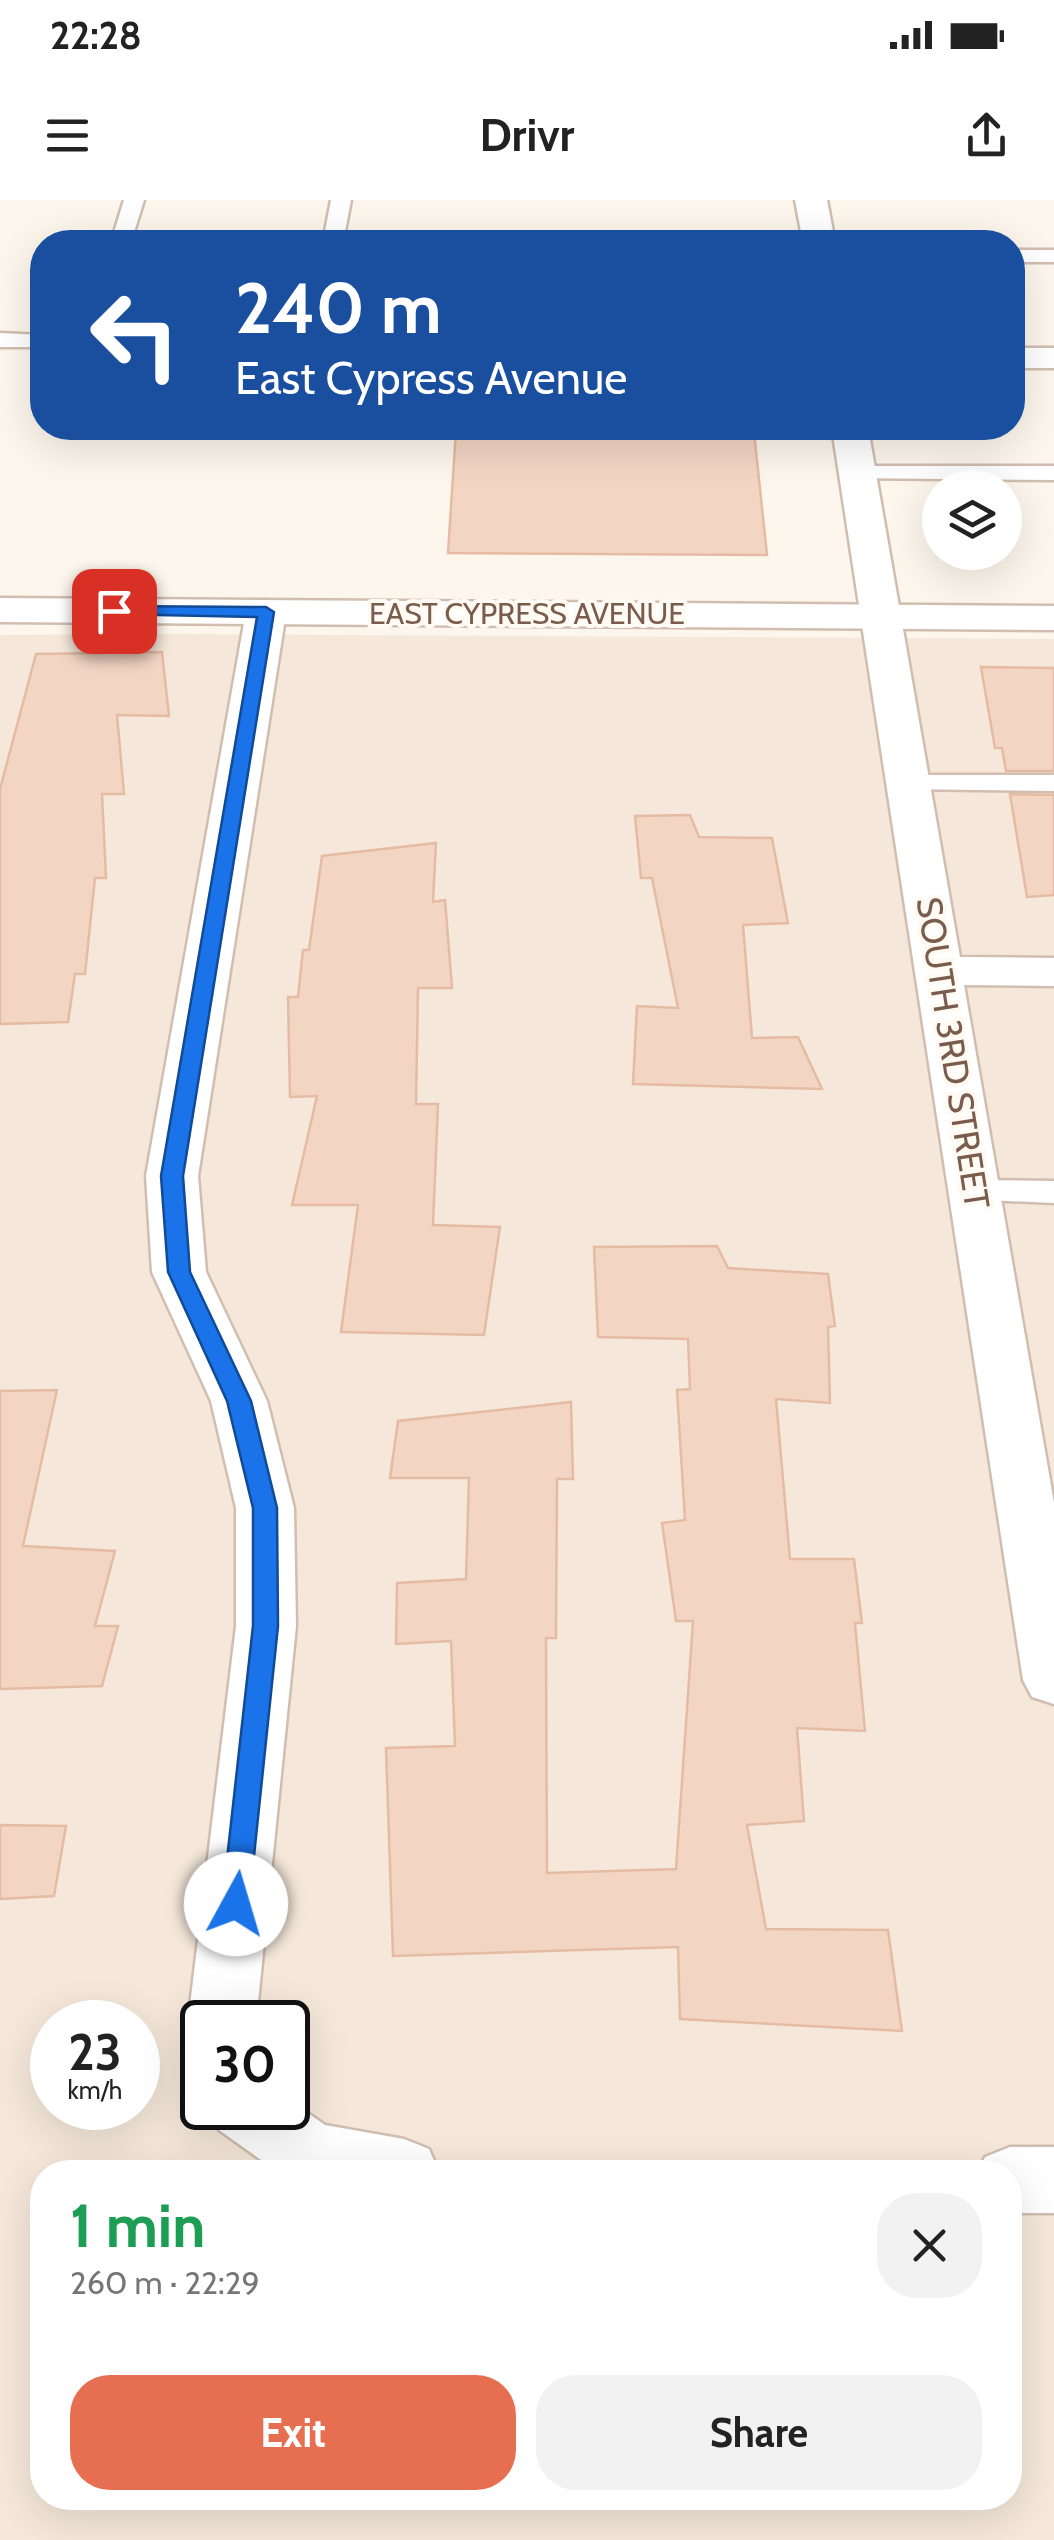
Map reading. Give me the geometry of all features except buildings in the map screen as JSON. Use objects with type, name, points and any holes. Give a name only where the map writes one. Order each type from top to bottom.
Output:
[{"type":"street","points":[[810,200],[816,230]]},
{"type":"street","points":[[1025,358],[1054,358]]},
{"type":"street","name":"SOUTH 3RD STREET","points":[[854,450],[976,1192],[1036,1462],[1054,1680]]},
{"type":"street","name":"EAST CYPRESS AVENUE","points":[[0,610],[1054,618]]},
{"type":"street","points":[[224,2000],[266,1626],[265,1508],[239,1401],[179,1272],[172,1176],[266,612]]},
{"type":"street","points":[[940,971],[1054,972]]},
{"type":"street","points":[[274,2130],[308,2154],[340,2160]]},
{"type":"street","points":[[1022,2180],[1054,2180]]},
{"type":"lane","points":[[125,230],[134,200]]},
{"type":"lane","points":[[335,230],[341,200]]},
{"type":"lane","points":[[1025,256],[1054,256]]},
{"type":"lane","points":[[0,340],[30,340]]},
{"type":"lane","points":[[854,450],[1054,473]]},
{"type":"lane","points":[[910,782],[1054,784]]},
{"type":"lane","points":[[976,1192],[1054,1192]]},
{"type":"shaded area","points":[[0,635],[1054,639],[1054,2540],[0,2540]]},
{"type":"route","points":[[114,611],[266,612],[172,1176],[179,1272],[239,1401],[265,1508],[266,1626],[236,1904]]}]
